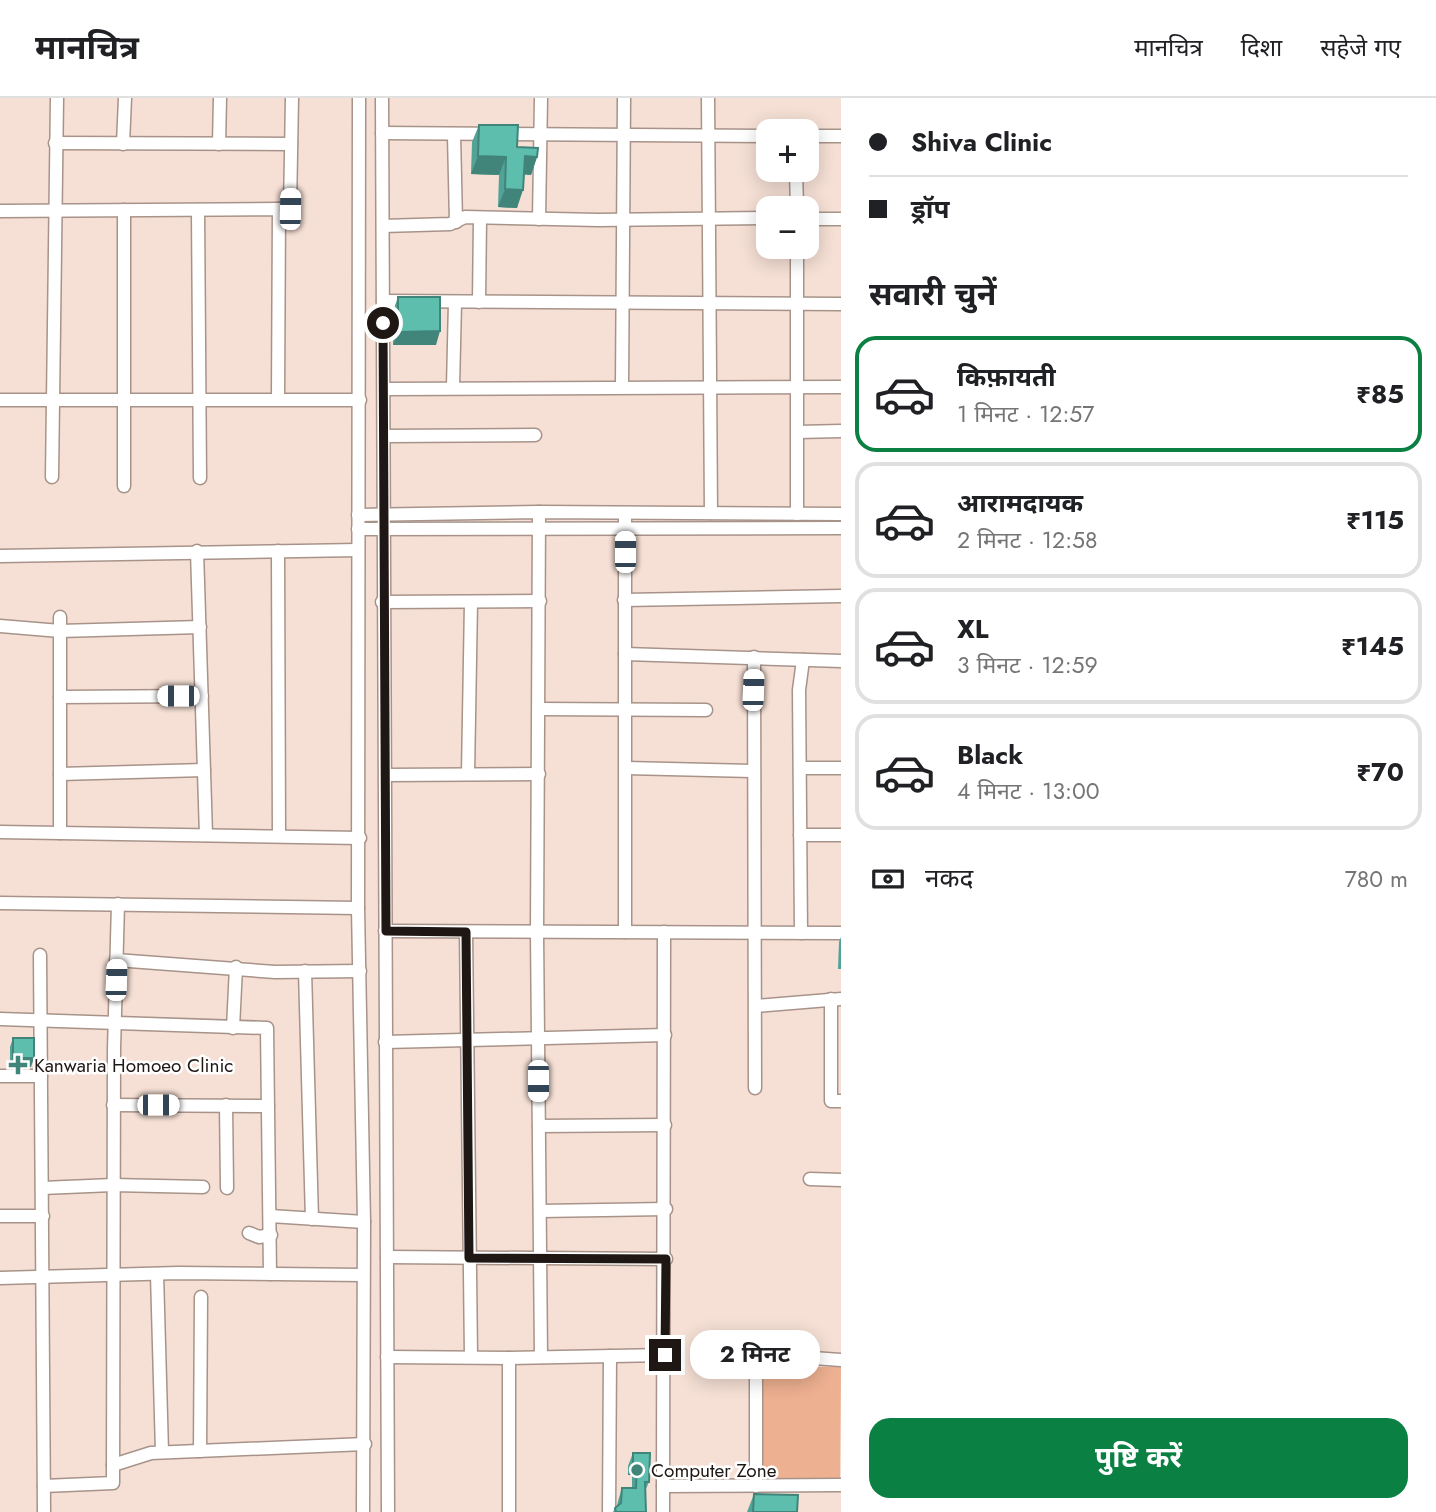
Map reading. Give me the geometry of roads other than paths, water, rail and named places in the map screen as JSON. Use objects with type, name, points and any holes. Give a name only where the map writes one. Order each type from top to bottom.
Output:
[{"type":"street","points":[[52,477],[57,98]]},
{"type":"street","points":[[122,144],[125,98]]},
{"type":"street","points":[[219,144],[220,98]]},
{"type":"street","points":[[0,211],[290,209],[292,98]]},
{"type":"street","points":[[359,98],[358,908],[364,1222],[363,1512]]},
{"type":"street","points":[[383,98],[385,389],[382,603],[386,775],[388,1512]]},
{"type":"street","points":[[539,219],[541,98]]},
{"type":"street","points":[[622,386],[624,98]]},
{"type":"street","points":[[708,98],[710,513]]},
{"type":"street","points":[[383,133],[756,136]]},
{"type":"street","points":[[454,135],[456,222]]},
{"type":"street","points":[[819,136],[841,136]]},
{"type":"street","points":[[55,143],[291,144]]},
{"type":"street","points":[[278,398],[279,209]]},
{"type":"street","points":[[198,210],[200,478]]},
{"type":"street","points":[[124,211],[124,486]]},
{"type":"street","points":[[383,226],[456,222],[466,217],[623,220],[756,218]]},
{"type":"street","points":[[479,302],[480,218]]},
{"type":"street","points":[[819,219],[841,219]]},
{"type":"street","points":[[797,259],[797,514]]},
{"type":"street","points":[[383,302],[841,304]]},
{"type":"street","points":[[453,387],[455,302]]},
{"type":"street","points":[[385,389],[841,387]]},
{"type":"street","points":[[0,400],[278,398],[360,401]]},
{"type":"street","points":[[798,432],[841,431]]},
{"type":"street","points":[[384,436],[535,435]]},
{"type":"street","points":[[358,529],[383,521],[539,512],[841,514]]},
{"type":"street","points":[[539,512],[537,932],[541,1357]]},
{"type":"street","points":[[625,513],[625,932]]},
{"type":"street","points":[[358,515],[383,521],[539,528],[841,528]]},
{"type":"street","points":[[0,556],[358,550]]},
{"type":"street","points":[[197,551],[206,835]]},
{"type":"street","points":[[278,551],[279,836]]},
{"type":"street","points":[[624,600],[841,597]]},
{"type":"street","points":[[382,603],[540,601]]},
{"type":"street","points":[[468,774],[471,602]]},
{"type":"street","points":[[60,617],[60,833]]},
{"type":"street","points":[[0,626],[60,631],[200,627]]},
{"type":"street","points":[[625,654],[841,661]]},
{"type":"street","points":[[754,657],[752,933],[756,1006],[755,1088]]},
{"type":"street","points":[[801,933],[799,690],[803,660]]},
{"type":"street","points":[[60,697],[202,696]]},
{"type":"street","points":[[539,709],[706,710]]},
{"type":"street","points":[[626,768],[752,771]]},
{"type":"street","points":[[800,768],[841,768]]},
{"type":"street","points":[[60,774],[204,770]]},
{"type":"street","points":[[386,775],[539,774]]},
{"type":"street","points":[[0,832],[360,838]]},
{"type":"street","points":[[800,835],[841,835]]},
{"type":"street","points":[[0,903],[358,908]]},
{"type":"street","points":[[44,1486],[113,1483],[113,1105],[118,904]]},
{"type":"street","points":[[386,931],[841,933]]},
{"type":"street","points":[[466,932],[471,1357]]},
{"type":"street","points":[[663,1512],[666,1259],[664,932]]},
{"type":"street","points":[[40,955],[44,1512]]},
{"type":"street","points":[[116,960],[305,971],[360,971]]},
{"type":"street","points":[[233,1028],[236,967]]},
{"type":"street","points":[[305,971],[312,1219]]},
{"type":"street","points":[[756,1006],[836,999],[831,1101],[841,1101]]},
{"type":"street","points":[[0,1019],[114,1020],[267,1028],[270,1274]]},
{"type":"street","points":[[385,1042],[538,1036],[665,1035]]},
{"type":"street","points":[[0,1076],[41,1076]]},
{"type":"street","points":[[113,1105],[268,1106]]},
{"type":"street","points":[[226,1105],[226,1188]]},
{"type":"street","points":[[539,1126],[665,1125]]},
{"type":"street","points":[[810,1179],[841,1180]]},
{"type":"street","points":[[43,1188],[113,1185],[203,1187]]},
{"type":"street","points":[[540,1211],[666,1209]]},
{"type":"street","points":[[0,1216],[43,1216]]},
{"type":"street","points":[[270,1216],[364,1222]]},
{"type":"street","points":[[249,1233],[259,1237],[271,1235]]},
{"type":"street","points":[[387,1257],[666,1259]]},
{"type":"street","points":[[0,1278],[157,1274],[363,1275]]},
{"type":"street","points":[[157,1274],[162,1452]]},
{"type":"street","points":[[200,1451],[201,1297]]},
{"type":"street","points":[[387,1357],[665,1355]]},
{"type":"street","points":[[609,1512],[610,1356]]},
{"type":"street","points":[[509,1358],[509,1512]]},
{"type":"street","points":[[756,1486],[756,1367],[813,1358],[841,1360]]},
{"type":"street","points":[[113,1465],[162,1452],[365,1444]]},
{"type":"street","points":[[663,1486],[841,1485]]},
{"type":"place","name":"Kanwaria Homoeo Clinic","points":[[18,1065]]},
{"type":"place","name":"Computer Zone","points":[[637,1470]]}]
